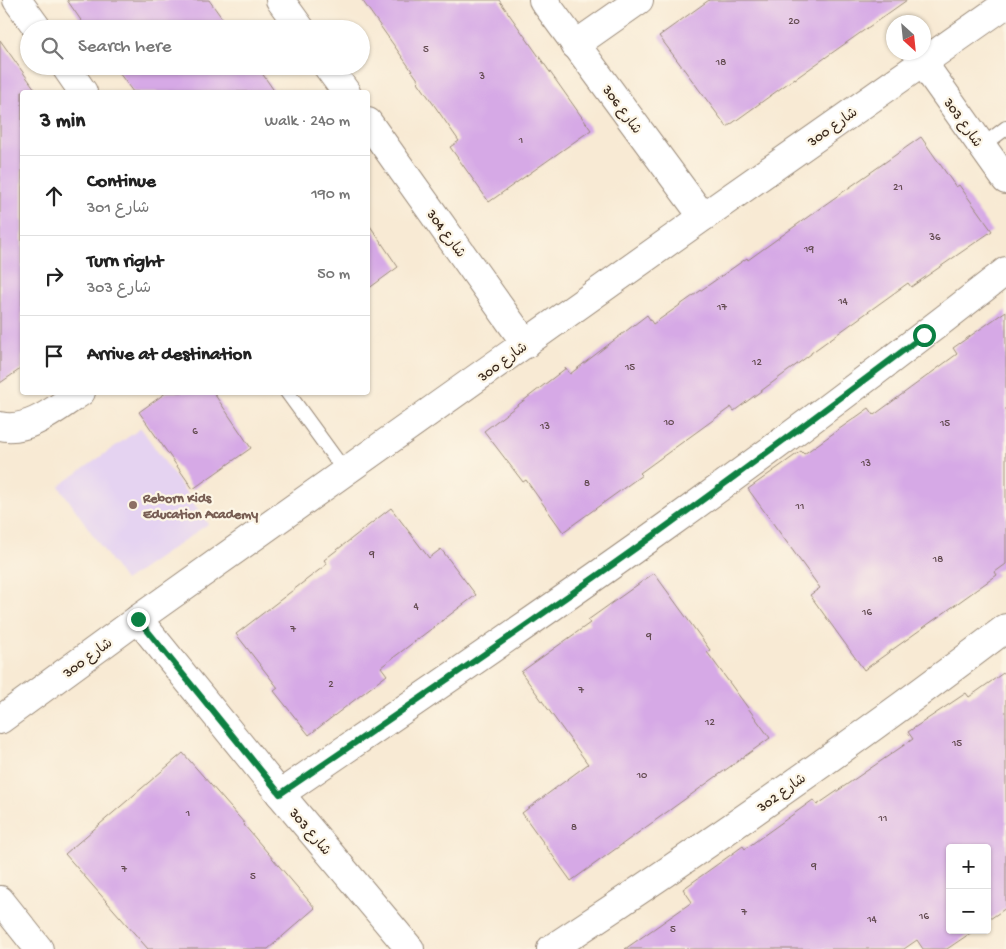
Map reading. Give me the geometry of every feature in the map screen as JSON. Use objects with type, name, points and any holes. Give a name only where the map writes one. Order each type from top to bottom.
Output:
[{"type":"street","points":[[17,0],[31,20]]},
{"type":"street","points":[[280,0],[294,20]]},
{"type":"street","name":"شارع 306","points":[[543,0],[703,218]]},
{"type":"street","points":[[575,45],[639,0]]},
{"type":"street","name":"شارع 300","points":[[0,720],[138,619],[1006,4]]},
{"type":"street","name":"شارع 303","points":[[923,63],[1006,180]]},
{"type":"street","points":[[72,75],[83,90]]},
{"type":"street","points":[[334,75],[345,90]]},
{"type":"street","name":"شارع 304","points":[[370,125],[526,344]]},
{"type":"street","points":[[280,794],[668,525],[924,335],[1006,271]]},
{"type":"street","points":[[0,426],[24,425],[42,418],[76,395]]},
{"type":"street","name":"شارع 303","points":[[138,619],[280,794],[410,949]]},
{"type":"street","name":"شارع 302","points":[[551,949],[842,749],[1006,628]]},
{"type":"street","points":[[0,900],[39,949]]},
{"type":"lane","points":[[982,146],[1006,128]]},
{"type":"lane","points":[[289,395],[346,473]]},
{"type":"shaded area","name":"Reborn Kids Education Academy","points":[[141,428],[208,524],[125,581],[59,486]]},
{"type":"building","points":[[67,0],[209,0],[223,20],[81,20]]},
{"type":"building","points":[[362,0],[499,0],[591,130],[489,202],[450,147],[459,141]]},
{"type":"building","points":[[709,0],[907,0],[727,127],[659,36]]},
{"type":"building","points":[[0,40],[20,68],[20,75],[25,75],[36,90],[20,90],[20,369],[0,383]]},
{"type":"building","points":[[121,75],[263,75],[274,90],[132,90]]},
{"type":"building","points":[[921,137],[956,187],[959,185],[992,231],[911,287],[908,283],[734,411],[731,407],[563,532],[526,480],[523,482],[484,431],[566,368],[570,374],[647,315],[653,324],[747,258],[748,260]]},
{"type":"building","points":[[370,226],[398,267],[370,288]]},
{"type":"building","points":[[1006,311],[1006,564],[995,572],[997,575],[864,670],[810,595],[820,588],[748,489],[801,451],[804,454],[869,408],[874,415],[957,354],[953,348]]},
{"type":"building","points":[[163,395],[215,395],[251,448],[193,489],[139,412]]},
{"type":"building","points":[[391,508],[429,558],[441,549],[476,595],[381,667],[387,675],[309,735],[274,691],[278,688],[236,634],[327,564],[324,560]]},
{"type":"building","points":[[654,573],[710,650],[707,652],[770,738],[571,881],[522,813],[588,764],[521,672],[590,623],[588,620]]},
{"type":"building","points":[[1006,671],[1006,908],[991,918],[991,844],[946,844],[946,934],[969,934],[947,949],[923,949],[917,940],[904,949],[625,949],[692,902],[683,889],[743,846],[745,849],[813,800],[817,805],[913,739],[908,732],[966,693],[969,697]]},
{"type":"building","points":[[183,753],[315,908],[268,949],[148,949],[65,854]]},
{"type":"place","name":"Reborn Kids Education Academy","points":[[133,505]]},
{"type":"route","points":[[138,619],[280,794],[538,617],[668,525],[924,335]]}]
